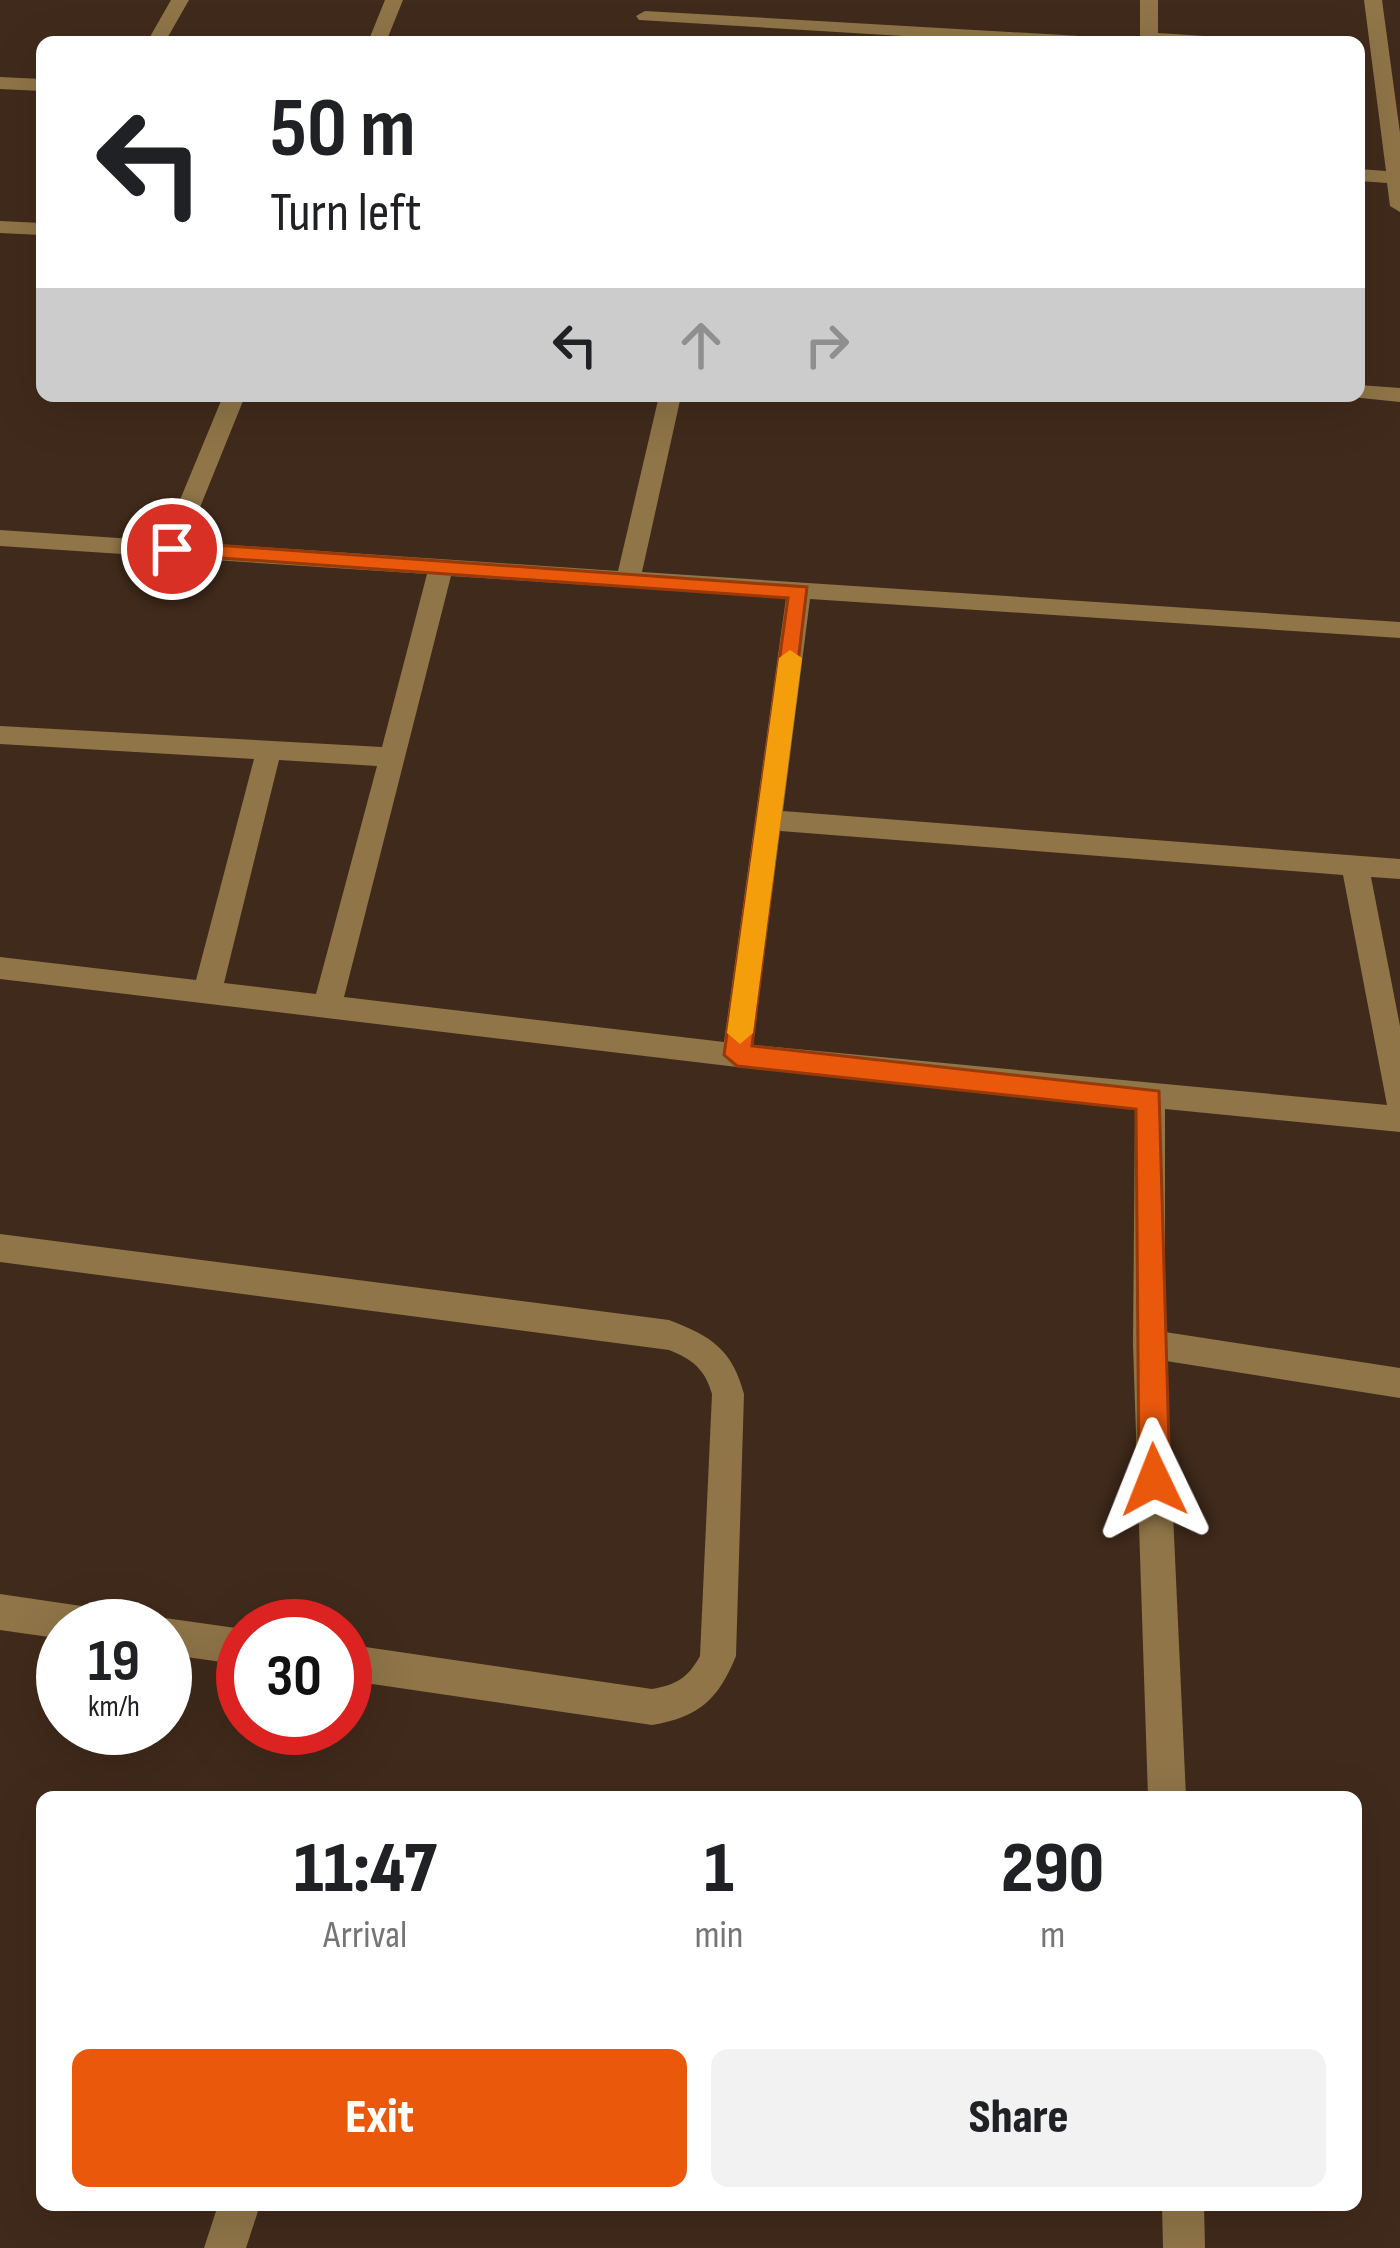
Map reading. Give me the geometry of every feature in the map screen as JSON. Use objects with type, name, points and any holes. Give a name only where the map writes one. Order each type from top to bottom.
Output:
[{"type":"street","points":[[159,36],[180,0]]},
{"type":"street","points":[[379,36],[394,0]]},
{"type":"street","points":[[1149,0],[1149,36]]},
{"type":"street","points":[[1373,0],[1400,206]]},
{"type":"street","points":[[647,8],[1018,36]]},
{"type":"street","points":[[0,83],[36,85]]},
{"type":"street","points":[[1365,175],[1398,178]]},
{"type":"street","points":[[0,227],[36,230]]},
{"type":"street","points":[[1365,392],[1400,395]]},
{"type":"street","points":[[172,549],[232,402]]},
{"type":"street","points":[[628,580],[669,402]]},
{"type":"street","points":[[0,538],[1400,630]]},
{"type":"street","points":[[327,1007],[441,568]]},
{"type":"street","points":[[737,1055],[800,592]]},
{"type":"street","points":[[0,736],[392,757]]},
{"type":"street","points":[[206,993],[269,751]]},
{"type":"street","points":[[769,820],[1400,869]]},
{"type":"street","points":[[1355,865],[1400,1102]]},
{"type":"street","points":[[0,968],[737,1055],[1150,1099],[1400,1119]]},
{"type":"street","points":[[1150,1099],[1149,1344],[1167,1791]]},
{"type":"street","points":[[0,1248],[669,1335],[700,1347],[721,1364],[728,1394],[718,1656],[706,1688],[686,1702],[652,1707],[372,1666]]},
{"type":"street","points":[[1149,1344],[1400,1383]]},
{"type":"street","points":[[0,1612],[36,1617]]},
{"type":"street","points":[[225,2248],[237,2211]]},
{"type":"street","points":[[1183,2211],[1184,2248]]},
{"type":"slow traffic","points":[[740,1033],[790,658]]},
{"type":"route","points":[[172,549],[800,592],[737,1055],[1150,1099],[1154,1480]]}]
